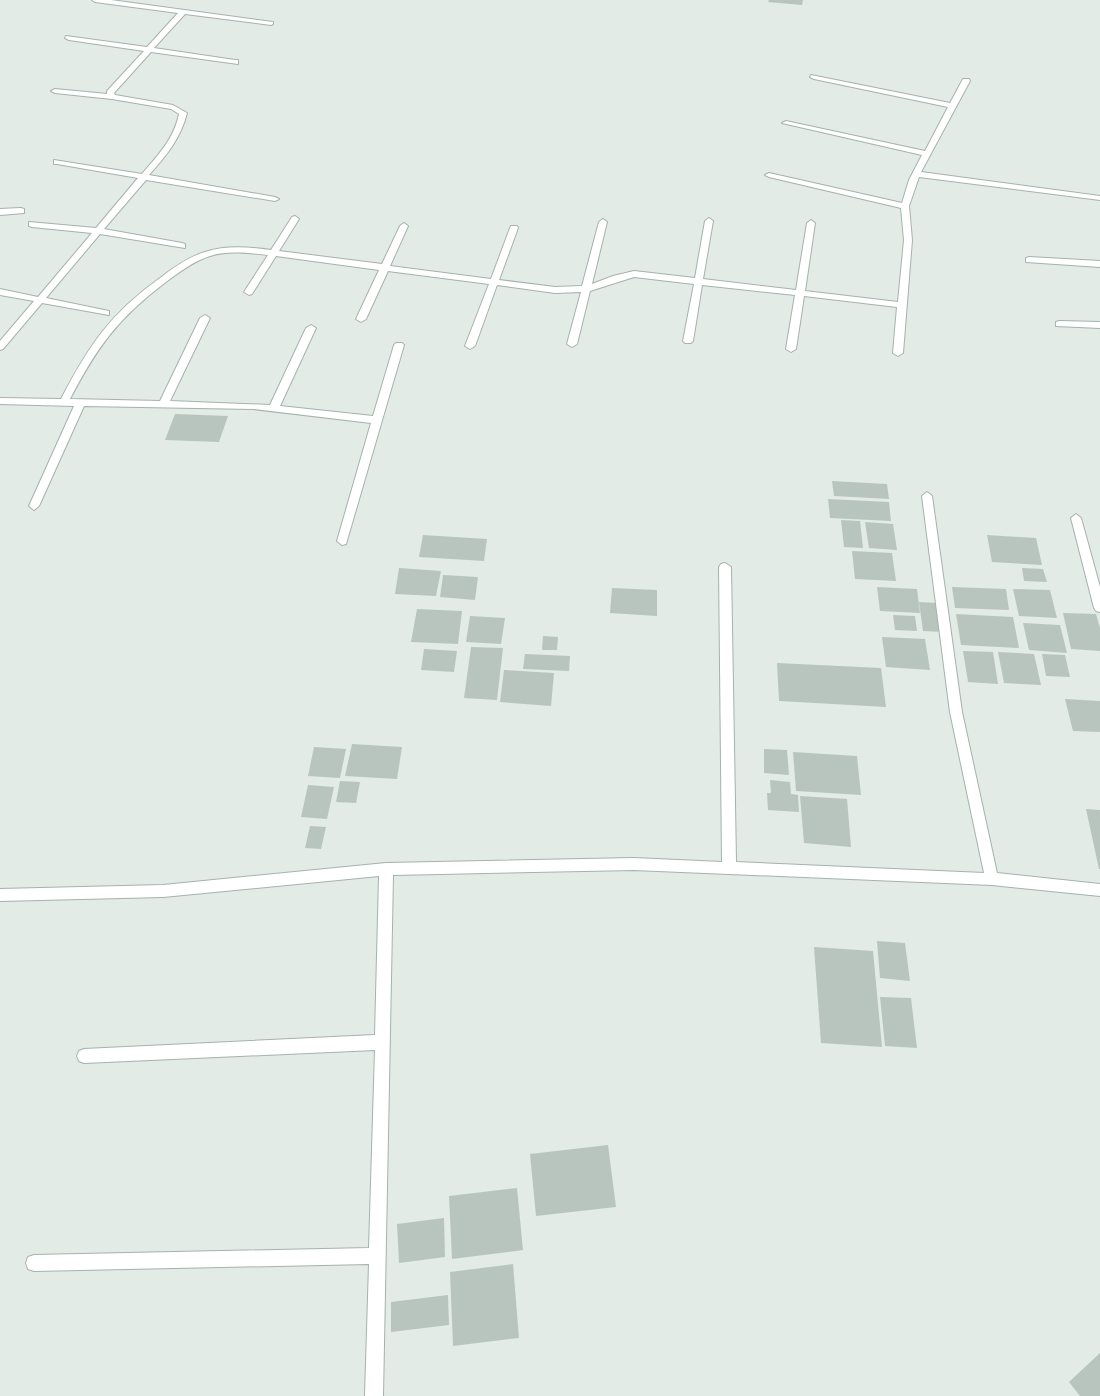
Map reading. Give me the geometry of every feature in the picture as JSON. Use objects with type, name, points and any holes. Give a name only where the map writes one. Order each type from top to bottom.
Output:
[{"type":"street","points":[[95,0],[272,23]]},
{"type":"street","points":[[112,97],[110,96],[111,90],[184,11]]},
{"type":"street","points":[[69,38],[236,62]]},
{"type":"street","points":[[814,77],[952,106]]},
{"type":"street","points":[[898,353],[908,240],[906,206],[916,174],[966,81]]},
{"type":"street","points":[[0,347],[169,147],[180,127],[183,113],[172,107],[112,97],[54,91]]},
{"type":"street","points":[[786,124],[927,154]]},
{"type":"street","points":[[57,162],[275,199]]},
{"type":"street","points":[[916,174],[1100,198]]},
{"type":"street","points":[[769,175],[906,206]]},
{"type":"street","points":[[0,212],[21,211]]},
{"type":"street","points":[[249,292],[295,219]]},
{"type":"street","points":[[688,341],[709,221]]},
{"type":"street","points":[[572,344],[603,222]]},
{"type":"street","points":[[791,349],[811,223]]},
{"type":"street","points":[[32,224],[98,231],[182,246]]},
{"type":"street","points":[[360,319],[404,226]]},
{"type":"street","points":[[470,346],[514,228]]},
{"type":"street","points":[[64,402],[86,361],[108,329],[138,300],[169,275],[207,254],[234,250],[274,253],[555,290],[586,289],[616,278],[634,274],[903,305]]},
{"type":"street","points":[[1029,260],[1100,264]]},
{"type":"street","points":[[0,292],[106,313]]},
{"type":"street","points":[[164,403],[205,318]]},
{"type":"street","points":[[1059,324],[1100,325]]},
{"type":"street","points":[[273,408],[312,328]]},
{"type":"street","points":[[342,541],[399,345]]},
{"type":"street","points":[[0,401],[164,403],[253,406],[378,420]]},
{"type":"street","points":[[34,506],[81,402]]},
{"type":"street","points":[[927,496],[956,712],[992,879]]},
{"type":"street","points":[[1076,518],[1100,608]]},
{"type":"street","points":[[725,567],[729,868]]},
{"type":"street","points":[[0,895],[163,891],[386,869],[634,864],[992,879],[1100,890]]},
{"type":"street","points":[[374,1396],[386,869]]},
{"type":"street","points":[[84,1056],[381,1042]]},
{"type":"street","points":[[34,1263],[377,1256]]},
{"type":"building","points":[[769,0],[803,0],[802,5],[768,2]]},
{"type":"building","points":[[175,414],[228,416],[219,442],[165,440]]},
{"type":"building","points":[[832,481],[887,484],[889,499],[834,496]]},
{"type":"building","points":[[828,499],[889,502],[891,521],[830,518]]},
{"type":"building","points":[[841,520],[860,521],[863,548],[844,547]]},
{"type":"building","points":[[865,522],[893,524],[897,550],[869,548]]},
{"type":"building","points":[[423,535],[487,539],[484,561],[419,557]]},
{"type":"building","points":[[987,535],[1036,538],[1042,565],[992,562]]},
{"type":"building","points":[[852,551],[892,553],[896,581],[855,579]]},
{"type":"building","points":[[399,568],[441,571],[436,596],[395,594]]},
{"type":"building","points":[[1022,568],[1043,569],[1047,582],[1024,581]]},
{"type":"building","points":[[443,575],[478,577],[475,600],[440,597]]},
{"type":"building","points":[[877,587],[917,589],[920,613],[880,611]]},
{"type":"building","points":[[952,587],[1006,589],[1009,610],[955,608]]},
{"type":"building","points":[[612,588],[657,590],[657,616],[610,613]]},
{"type":"building","points":[[1013,589],[1050,590],[1057,618],[1019,616]]},
{"type":"building","points":[[919,602],[938,603],[943,632],[923,631]]},
{"type":"building","points":[[417,609],[462,611],[458,644],[411,642]]},
{"type":"building","points":[[1063,613],[1096,614],[1100,628],[1100,651],[1071,649]]},
{"type":"building","points":[[956,614],[1013,617],[1019,648],[961,645]]},
{"type":"building","points":[[893,615],[915,616],[917,631],[895,630]]},
{"type":"building","points":[[470,616],[505,618],[501,644],[466,642]]},
{"type":"building","points":[[1023,623],[1060,625],[1067,653],[1029,650]]},
{"type":"building","points":[[543,636],[558,637],[557,650],[542,650]]},
{"type":"building","points":[[882,637],[925,639],[930,670],[886,667]]},
{"type":"building","points":[[471,647],[503,648],[497,700],[464,698]]},
{"type":"building","points":[[424,649],[457,651],[454,672],[421,670]]},
{"type":"building","points":[[963,651],[993,652],[998,684],[968,682]]},
{"type":"building","points":[[998,652],[1034,654],[1041,685],[1004,683]]},
{"type":"building","points":[[525,654],[570,656],[569,671],[523,669]]},
{"type":"building","points":[[1042,654],[1065,655],[1070,677],[1046,676]]},
{"type":"building","points":[[777,663],[881,668],[886,707],[779,701]]},
{"type":"building","points":[[504,670],[554,673],[551,706],[500,702]]},
{"type":"building","points":[[1065,699],[1100,701],[1100,732],[1073,731]]},
{"type":"building","points":[[352,744],[402,747],[397,779],[345,776]]},
{"type":"building","points":[[314,747],[346,749],[340,778],[308,776]]},
{"type":"building","points":[[764,749],[787,750],[789,775],[764,773]]},
{"type":"building","points":[[793,752],[857,756],[861,795],[796,791]]},
{"type":"building","points":[[770,780],[790,782],[791,794],[798,795],[799,812],[768,810],[767,793],[771,793]]},
{"type":"building","points":[[340,781],[360,782],[356,803],[336,802]]},
{"type":"building","points":[[308,785],[334,787],[327,819],[301,817]]},
{"type":"building","points":[[800,796],[847,799],[851,847],[804,843]]},
{"type":"building","points":[[1086,809],[1100,810],[1100,869],[1099,869]]},
{"type":"building","points":[[310,826],[326,827],[321,849],[305,848]]},
{"type":"building","points":[[877,941],[905,943],[910,981],[880,978]]},
{"type":"building","points":[[814,947],[873,951],[882,1047],[821,1043]]},
{"type":"building","points":[[880,997],[911,998],[917,1048],[885,1046]]},
{"type":"building","points":[[608,1145],[616,1207],[536,1216],[530,1154]]},
{"type":"building","points":[[517,1188],[523,1250],[452,1259],[449,1196]]},
{"type":"building","points":[[444,1218],[445,1257],[399,1263],[397,1224]]},
{"type":"building","points":[[513,1264],[519,1338],[453,1346],[450,1272]]},
{"type":"building","points":[[448,1295],[449,1325],[391,1332],[391,1302]]},
{"type":"building","points":[[1100,1353],[1100,1396],[1080,1396],[1069,1382]]}]
